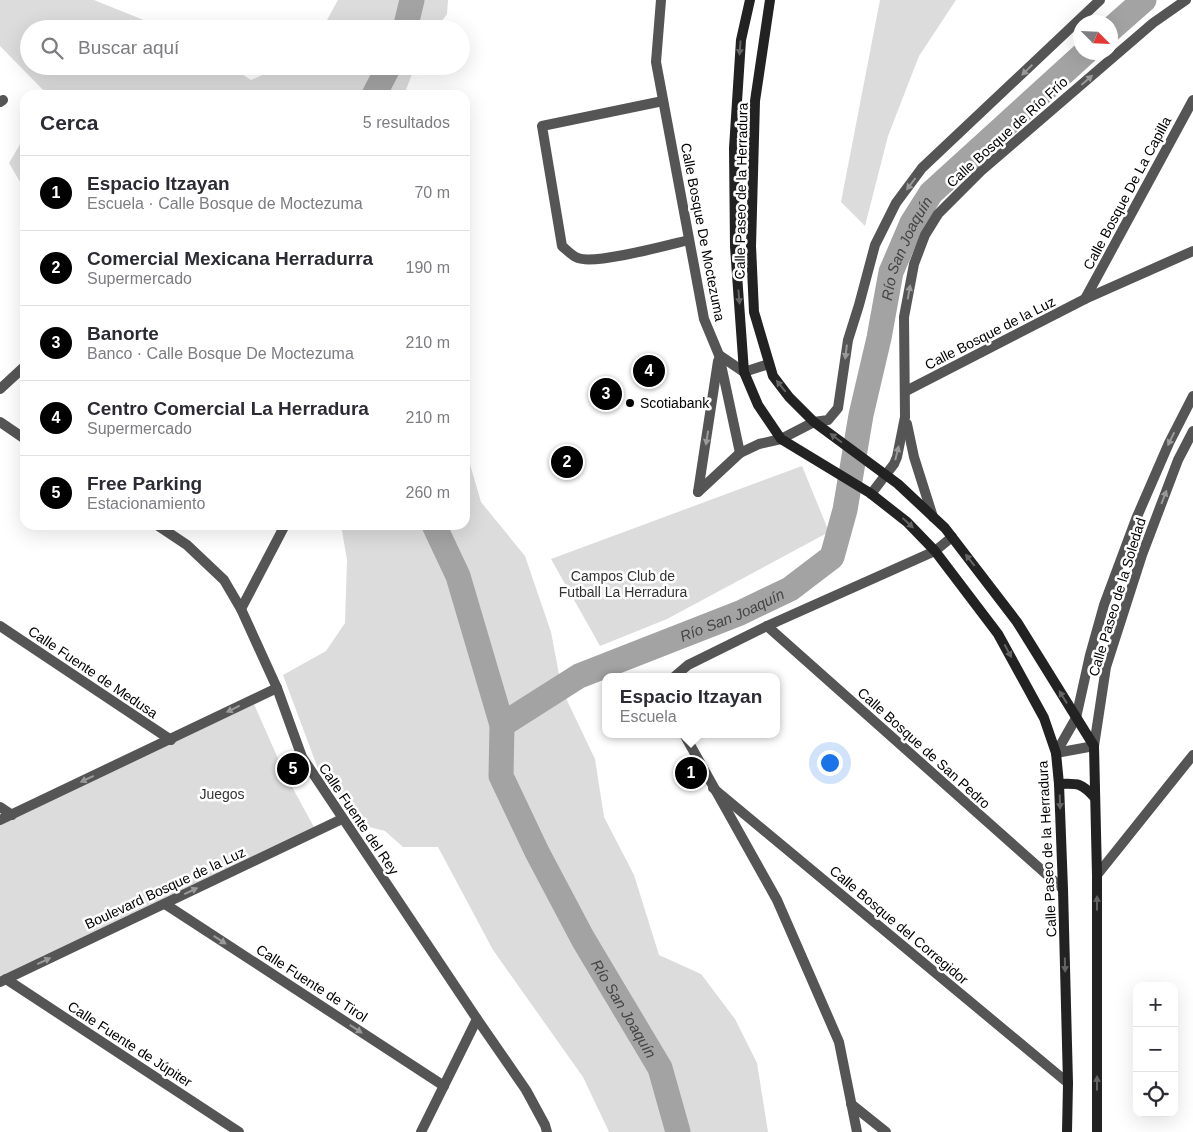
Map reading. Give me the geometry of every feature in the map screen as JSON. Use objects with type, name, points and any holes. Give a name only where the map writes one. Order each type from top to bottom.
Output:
[{"type":"main road","name":"Calle Paseo de la Herradura","points":[[750,0],[741,40],[734,148],[735,248],[744,372],[758,405],[781,439],[870,493],[907,522],[935,551],[998,634],[1044,718],[1056,753],[1059,784],[1068,1083],[1067,1132]]},
{"type":"main road","name":"Calle Paseo de la Herradura","points":[[770,0],[755,101],[751,246],[754,312],[773,376],[789,397],[815,422],[898,484],[945,528],[1017,622],[1094,746]]},
{"type":"main road","points":[[1094,746],[1097,875],[1097,1132]]},
{"type":"main road","points":[[1059,784],[1075,783],[1082,786],[1095,798]]},
{"type":"street","name":"Calle Bosque De Moctezuma","points":[[661,0],[656,62],[704,319],[719,355],[740,453]]},
{"type":"street","points":[[769,364],[744,372],[719,355],[698,492],[740,453],[760,444],[781,439],[815,422],[828,420],[838,408],[848,340],[875,245],[896,204],[922,168],[1100,0]]},
{"type":"street","name":"Calle Bosque de Río Frío","points":[[870,493],[894,464],[897,457],[906,417],[904,317],[912,273],[925,235],[938,214],[996,158],[1153,23],[1186,0]]},
{"type":"street","name":"Calle Bosque De La Capilla","points":[[1086,299],[1193,100]]},
{"type":"street","points":[[663,101],[542,126],[562,246],[578,258],[596,260],[652,250],[689,240]]},
{"type":"street","name":"Calle Bosque de la Luz","points":[[906,391],[1086,299],[1193,251]]},
{"type":"street","points":[[0,389],[20,371]]},
{"type":"street","name":"Calle Paseo de la Soledad","points":[[1056,753],[1076,718],[1090,655],[1110,588],[1136,519],[1168,443],[1193,396]]},
{"type":"street","name":"Calle Paseo de la Herradura","points":[[906,417],[914,457],[933,517]]},
{"type":"street","points":[[0,422],[20,436]]},
{"type":"street","name":"Calle Paseo de la Soledad","points":[[1094,746],[1109,658],[1142,555],[1178,460],[1193,430]]},
{"type":"street","name":"Calle Fuente del Rey","points":[[164,530],[187,545],[224,580],[241,609],[277,688],[302,757],[476,1019],[526,1090],[547,1132]]},
{"type":"street","points":[[241,609],[282,530]]},
{"type":"street","points":[[679,673],[688,665],[767,626],[935,551],[952,537]]},
{"type":"street","name":"Calle Fuente de Medusa","points":[[0,626],[171,740]]},
{"type":"street","name":"Calle Bosque de San Pedro","points":[[767,626],[1063,889]]},
{"type":"street","points":[[0,820],[277,688]]},
{"type":"street","points":[[686,738],[777,900],[840,1042],[857,1132]]},
{"type":"street","points":[[1056,753],[1094,746]]},
{"type":"street","points":[[1097,875],[1193,755]]},
{"type":"street","name":"Calle Bosque del Corregidor","points":[[713,788],[1068,1083]]},
{"type":"street","points":[[0,807],[12,815]]},
{"type":"street","name":"Boulevard Bosque de la Luz","points":[[3,981],[342,819]]},
{"type":"street","name":"Calle Fuente de Tirol","points":[[165,904],[444,1086]]},
{"type":"street","name":"Calle Fuente de Júpiter","points":[[3,981],[239,1132]]},
{"type":"street","points":[[421,1132],[476,1019]]},
{"type":"street","points":[[852,1104],[886,1132]]},
{"type":"green space","points":[[0,0],[94,0],[144,20],[20,20],[20,66],[0,46]]},
{"type":"green space","points":[[338,0],[448,0],[447,14],[443,20],[327,20]]},
{"type":"green space","points":[[880,0],[956,0],[919,56],[888,136],[865,226],[841,202]]},
{"type":"green space","points":[[28,75],[243,75],[251,80],[262,75],[412,75],[406,90],[43,90]]},
{"type":"green space","points":[[20,144],[20,182],[9,163]]},
{"type":"green space","points":[[470,464],[481,502],[525,556],[551,632],[562,690],[595,759],[604,817],[634,875],[659,955],[701,974],[735,1019],[757,1063],[768,1132],[609,1132],[583,1077],[493,950],[438,847],[403,847],[385,831],[365,826],[318,769],[283,675],[326,651],[345,623],[347,560],[342,530],[470,530]]},
{"type":"green space","name":"Campos Club de Futball La Herradura","points":[[802,466],[829,532],[667,619],[600,646],[551,559]]},
{"type":"green space","name":"Juegos","points":[[253,702],[284,772],[315,829],[0,978],[0,823]]},
{"type":"waterway","points":[[407,20],[412,0]]},
{"type":"waterway","name":"Río San Joaquín","points":[[1118,23],[1144,0]]},
{"type":"waterway","name":"Río San Joaquín","points":[[502,725],[579,676],[740,613],[790,589],[832,557],[845,510],[861,415],[879,338],[891,272],[912,223],[931,193],[1077,60]]},
{"type":"waterway","points":[[377,90],[384,75]]},
{"type":"waterway","name":"Río San Joaquín","points":[[436,530],[458,576],[502,725],[501,776],[537,852],[583,939],[660,1068],[678,1132]]},
{"type":"place","name":"Centro Comercial La Herradura","points":[[649,371]]},
{"type":"place","name":"Banorte","points":[[606,394]]},
{"type":"place","name":"Scotiabank","points":[[630,403]]},
{"type":"place","name":"Comercial Mexicana Herradurra","points":[[567,462]]},
{"type":"place","name":"Free Parking","points":[[293,769]]},
{"type":"place","name":"Espacio Itzayan","points":[[691,773]]}]
